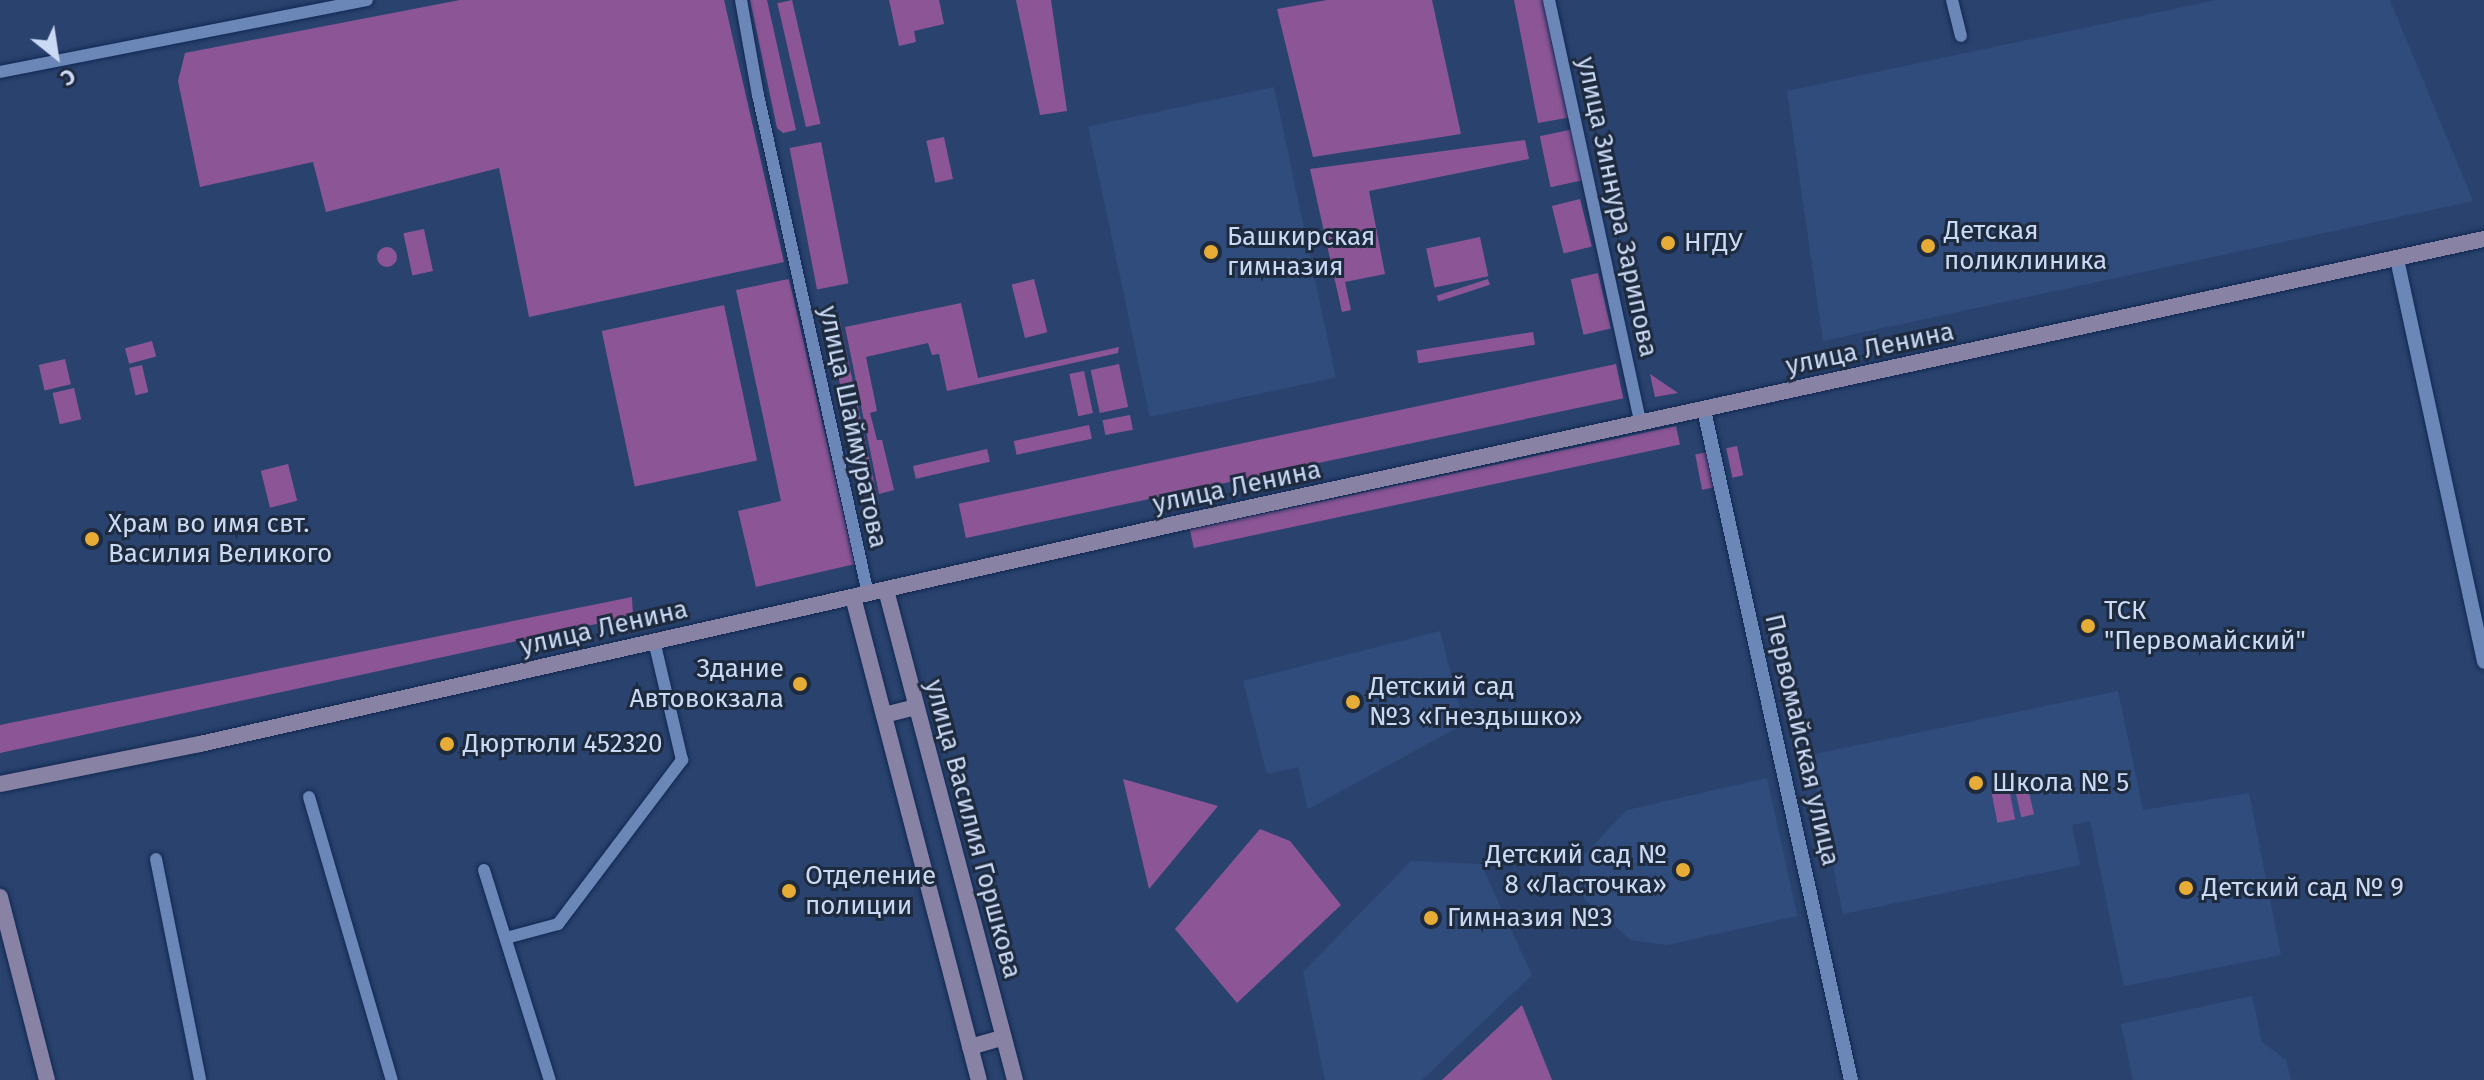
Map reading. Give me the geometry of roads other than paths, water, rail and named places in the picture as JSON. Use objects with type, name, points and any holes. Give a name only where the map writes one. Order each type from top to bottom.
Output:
[{"type":"main road","name":"улица Ленина","points":[[0,784],[200,744],[654,641],[2484,239]]},
{"type":"main road","name":"улица Василия Горшкова","points":[[886,590],[1015,1080]]},
{"type":"main road","points":[[860,596],[884,715],[979,1080]]},
{"type":"main road","points":[[884,715],[915,707]]},
{"type":"main road","points":[[0,897],[47,1080]]},
{"type":"main road","points":[[970,1047],[1004,1037]]},
{"type":"street","points":[[0,72],[367,0]]},
{"type":"street","name":"улица Шаймуратова","points":[[741,0],[860,596]]},
{"type":"street","points":[[1952,0],[1961,36]]},
{"type":"street","name":"улица Зиннура Зарипова","points":[[1553,1],[1641,424]]},
{"type":"street","points":[[2397,259],[2484,662]]},
{"type":"street","name":"Первомайская улица","points":[[1704,410],[1851,1080]]},
{"type":"street","points":[[506,938],[558,924],[682,760],[654,641]]},
{"type":"street","points":[[309,797],[392,1080]]},
{"type":"street","points":[[156,859],[200,1080]]},
{"type":"street","points":[[484,870],[550,1080]]},
{"type":"place","name":"НГДУ","points":[[1668,243]]},
{"type":"place","name":"Детская поликлиника","points":[[1928,246]]},
{"type":"place","name":"Башкирская гимназия","points":[[1211,252]]},
{"type":"place","name":"Храм во имя свт. Василия Великого","points":[[92,539]]},
{"type":"place","name":"ТСК \"Первомайский\"","points":[[2088,626]]},
{"type":"place","name":"Здание Автовокзала","points":[[800,684]]},
{"type":"place","name":"Детский сад №3 «Гнездышко»","points":[[1353,702]]},
{"type":"place","name":"Дюртюли 452320","points":[[447,744]]},
{"type":"place","name":"Школа № 5","points":[[1976,783]]},
{"type":"place","name":"Детский сад № 8 «Ласточка»","points":[[1683,870]]},
{"type":"place","name":"Детский сад № 9","points":[[2186,888]]},
{"type":"place","name":"Отделение полиции","points":[[789,891]]},
{"type":"place","name":"Гимназия №3","points":[[1431,918]]}]
